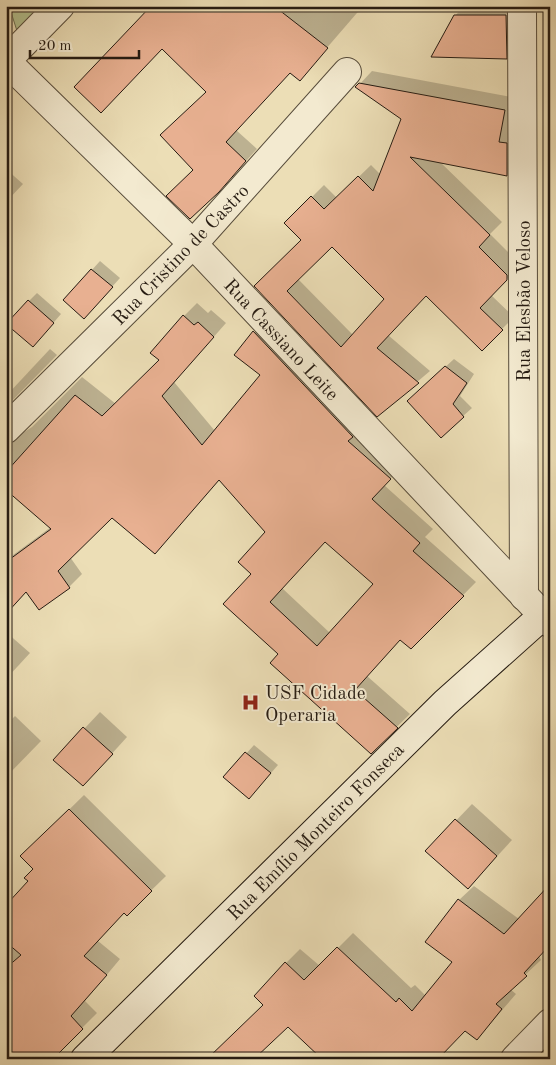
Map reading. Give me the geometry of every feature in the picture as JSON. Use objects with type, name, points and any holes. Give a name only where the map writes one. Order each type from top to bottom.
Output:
[{"type":"street","points":[[6,61],[60,6]]},
{"type":"street","name":"Rua Elesbão Veloso","points":[[522,6],[524,596]]},
{"type":"street","name":"Rua Cassiano Leite","points":[[6,61],[193,244],[524,596],[547,616]]},
{"type":"street","name":"Rua Cristino de Castro","points":[[6,429],[193,244],[347,72]]},
{"type":"street","name":"Rua Emílio Monteiro Fonseca","points":[[85,1059],[445,703],[547,616]]},
{"type":"street","points":[[516,1059],[550,1023]]},
{"type":"green space","points":[[9,6],[45,6],[18,34]]},
{"type":"building","points":[[151,6],[274,6],[328,48],[300,81],[290,73],[226,142],[246,161],[219,192],[190,219],[166,196],[193,170],[160,135],[206,92],[162,49],[101,113],[74,87]]},
{"type":"building","points":[[454,15],[506,15],[507,59],[431,57]]},
{"type":"building","points":[[359,83],[505,110],[499,142],[507,143],[507,176],[410,157],[490,235],[479,247],[507,275],[507,280],[480,308],[503,330],[482,351],[426,296],[377,348],[419,383],[377,417],[254,286],[301,240],[284,223],[311,196],[324,209],[358,176],[373,191],[401,119],[355,87]],"holes":[[[332,247],[384,299],[341,347],[287,291]]]},
{"type":"building","points":[[91,269],[113,287],[84,319],[63,300]]},
{"type":"building","points":[[28,300],[54,323],[33,347],[6,324]]},
{"type":"building","points":[[183,315],[194,325],[198,322],[214,337],[162,396],[202,445],[260,375],[234,355],[253,331],[353,437],[348,441],[391,479],[372,499],[420,543],[413,551],[464,596],[411,649],[400,640],[355,690],[398,728],[371,754],[270,663],[278,654],[223,604],[251,574],[238,562],[265,532],[219,480],[155,554],[112,518],[58,571],[70,588],[39,610],[26,592],[6,614],[6,562],[51,529],[6,490],[6,472],[75,395],[102,416],[159,360],[150,353]],"holes":[[[325,542],[373,584],[317,646],[270,602]]]},
{"type":"building","points":[[445,366],[467,383],[453,404],[464,417],[441,438],[407,401]]},
{"type":"building","points":[[83,727],[113,754],[83,786],[53,760]]},
{"type":"building","points":[[245,752],[271,773],[249,799],[223,777]]},
{"type":"building","points":[[69,809],[152,891],[127,916],[124,913],[84,956],[107,975],[71,1016],[83,1029],[53,1059],[6,1059],[6,968],[21,955],[6,942],[6,905],[28,881],[24,878],[33,869],[20,856]]},
{"type":"building","points":[[455,819],[497,856],[468,889],[425,851]]},
{"type":"building","points":[[550,884],[550,945],[524,973],[527,976],[496,1004],[502,1009],[477,1040],[465,1031],[438,1059],[322,1059],[288,1027],[254,1059],[207,1059],[263,1005],[254,996],[285,962],[304,980],[337,947],[396,1002],[399,998],[412,1011],[452,962],[425,942],[458,899],[504,934]]},
{"type":"place","name":"USF Cidade Operaria","points":[[251,703]]}]
